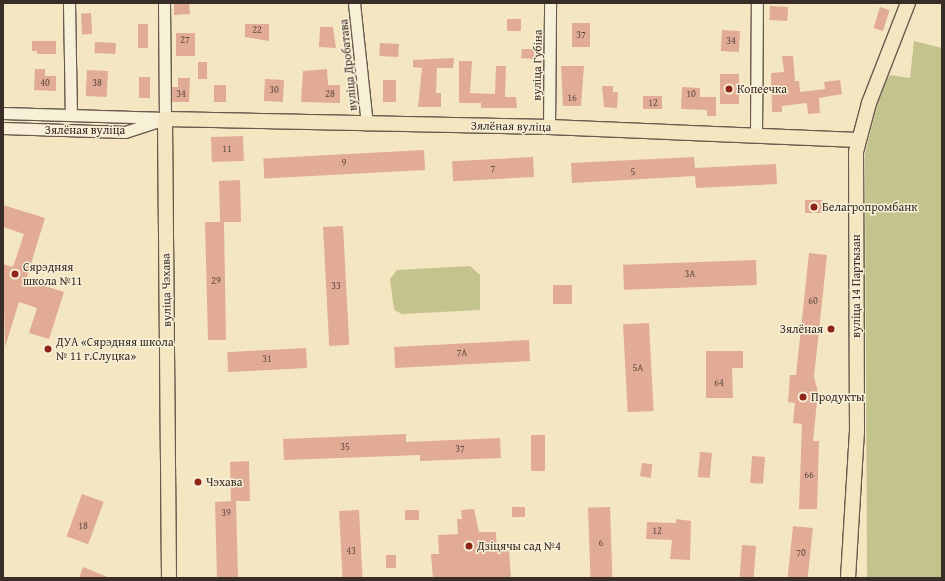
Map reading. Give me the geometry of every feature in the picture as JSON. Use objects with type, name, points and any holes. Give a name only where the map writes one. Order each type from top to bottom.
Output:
[{"type":"main road","name":"вуліца 14 Партызан","points":[[848,578],[856,432],[858,140],[908,3]]},
{"type":"main road","name":"Зялёная вуліца","points":[[165,119],[549,127],[858,140]]},
{"type":"main road","name":"вуліца Чэхава","points":[[165,119],[168,578]]},
{"type":"street","points":[[70,3],[71,115]]},
{"type":"street","name":"вуліца Чэхава","points":[[164,3],[165,119]]},
{"type":"street","name":"вуліца Дробатава","points":[[354,3],[367,124]]},
{"type":"street","name":"вуліца Губіна","points":[[549,127],[550,3]]},
{"type":"street","points":[[756,135],[757,3]]},
{"type":"street","name":"Зялёная вуліца","points":[[3,113],[165,119]]},
{"type":"street","name":"Зялёная вуліца","points":[[3,128],[125,132],[165,119]]},
{"type":"shaded area","points":[[914,41],[942,48],[942,578],[867,578],[865,154],[882,85],[890,75],[910,78]]},
{"type":"shaded area","points":[[470,266],[480,275],[480,310],[402,314],[394,310],[390,279],[397,270]]},
{"type":"building","points":[[174,3],[189,3],[190,14],[174,15]]},
{"type":"building","points":[[770,6],[788,7],[787,21],[769,20]]},
{"type":"building","points":[[880,7],[890,10],[883,31],[874,28]]},
{"type":"building","points":[[91,13],[92,34],[82,34],[81,14]]},
{"type":"building","points":[[507,19],[521,19],[521,31],[507,31]]},
{"type":"building","points":[[572,23],[590,23],[590,47],[572,47]]},
{"type":"building","points":[[138,24],[148,24],[148,48],[138,48]]},
{"type":"building","points":[[245,24],[269,24],[269,41],[245,37]]},
{"type":"building","points":[[320,27],[333,27],[336,48],[319,47]]},
{"type":"building","points":[[722,30],[740,31],[739,52],[721,51]]},
{"type":"building","points":[[176,33],[195,33],[195,56],[176,56]]},
{"type":"building","points":[[32,41],[56,41],[56,54],[37,54],[37,51],[32,51]]},
{"type":"building","points":[[95,42],[116,43],[115,54],[94,53]]},
{"type":"building","points":[[380,43],[399,44],[398,57],[379,56]]},
{"type":"building","points":[[522,49],[534,49],[534,59],[521,58]]},
{"type":"building","points":[[782,56],[793,56],[795,81],[799,81],[800,92],[825,89],[824,82],[840,80],[842,94],[819,98],[820,113],[808,114],[807,103],[782,106],[782,112],[772,112],[771,73],[784,72]]},
{"type":"building","points":[[454,58],[453,68],[437,68],[436,93],[441,93],[441,107],[418,107],[422,68],[413,67],[413,60]]},
{"type":"building","points":[[459,61],[472,61],[470,93],[495,94],[496,66],[506,66],[505,97],[516,97],[517,108],[481,108],[481,103],[459,103]]},
{"type":"building","points":[[198,62],[207,62],[207,79],[198,79]]},
{"type":"building","points":[[561,66],[584,66],[581,106],[563,106]]},
{"type":"building","points":[[35,69],[45,69],[45,76],[56,76],[56,91],[34,90]]},
{"type":"building","points":[[327,69],[328,85],[340,85],[340,103],[301,102],[303,71]]},
{"type":"building","points":[[87,70],[108,71],[107,97],[86,96]]},
{"type":"building","name":"Копеечка","points":[[720,74],[739,74],[739,104],[720,104]]},
{"type":"building","points":[[139,77],[150,77],[150,98],[139,98]]},
{"type":"building","points":[[178,78],[190,78],[189,102],[172,102],[172,87],[178,87]]},
{"type":"building","points":[[265,79],[284,80],[283,102],[264,101]]},
{"type":"building","points":[[383,80],[396,80],[396,102],[383,102]]},
{"type":"building","points":[[214,85],[226,85],[226,102],[214,102]]},
{"type":"building","points":[[602,86],[613,86],[613,92],[618,92],[617,108],[604,107]]},
{"type":"building","points":[[682,87],[700,88],[700,97],[716,97],[716,116],[707,116],[707,110],[681,109]]},
{"type":"building","points":[[643,96],[662,96],[662,109],[643,109]]},
{"type":"building","points":[[243,136],[244,161],[212,162],[211,137]]},
{"type":"building","points":[[424,150],[425,170],[264,178],[263,158]]},
{"type":"building","points":[[533,157],[534,177],[453,181],[452,161]]},
{"type":"building","points":[[694,157],[695,168],[776,164],[777,184],[696,188],[695,176],[572,183],[571,163]]},
{"type":"building","points":[[240,180],[241,222],[224,222],[226,340],[208,340],[205,222],[220,222],[219,181]]},
{"type":"building","name":"Белагропромбанк","points":[[805,200],[822,200],[822,213],[805,213]]},
{"type":"building","name":"Сярэдняя школа №11","points":[[3,205],[45,218],[26,280],[64,292],[49,339],[29,333],[37,308],[19,302],[5,347],[3,264],[13,267],[24,234],[3,227]]},
{"type":"building","points":[[343,226],[349,345],[329,346],[323,227]]},
{"type":"building","points":[[809,253],[827,255],[814,377],[818,392],[813,441],[819,441],[817,509],[799,509],[802,424],[793,423],[795,403],[788,402],[790,375],[796,375]]},
{"type":"building","points":[[756,260],[757,285],[624,290],[623,265]]},
{"type":"building","points":[[553,285],[572,285],[572,304],[553,304]]},
{"type":"building","points":[[649,323],[654,411],[628,412],[623,324]]},
{"type":"building","points":[[529,340],[530,361],[395,368],[394,347]]},
{"type":"building","points":[[306,348],[307,368],[228,372],[227,352]]},
{"type":"building","points":[[706,351],[743,351],[743,368],[732,368],[733,398],[706,398]]},
{"type":"building","points":[[406,434],[406,442],[500,438],[501,458],[420,461],[420,455],[284,460],[283,439]]},
{"type":"building","points":[[531,435],[545,435],[545,471],[531,471]]},
{"type":"building","points":[[700,452],[712,453],[710,478],[698,477]]},
{"type":"building","points":[[752,456],[765,457],[763,484],[750,483]]},
{"type":"building","points":[[249,461],[250,501],[236,501],[238,578],[217,578],[215,502],[231,501],[230,462]]},
{"type":"building","points":[[642,463],[652,464],[651,478],[640,476]]},
{"type":"building","points":[[82,494],[104,502],[88,544],[67,536]]},
{"type":"building","points":[[512,507],[525,507],[525,517],[512,517]]},
{"type":"building","points":[[610,507],[612,578],[590,578],[588,508]]},
{"type":"building","name":"Дзіцячы сад №4","points":[[474,509],[479,532],[496,532],[497,551],[509,550],[511,578],[433,578],[431,554],[439,554],[438,535],[458,534],[457,519],[462,519],[461,510]]},
{"type":"building","points":[[359,510],[363,578],[343,578],[339,511]]},
{"type":"building","points":[[405,510],[419,510],[419,520],[405,520]]},
{"type":"building","points":[[676,519],[691,521],[690,560],[670,559],[672,540],[646,539],[647,522],[676,523]]},
{"type":"building","points":[[793,526],[813,528],[808,578],[788,578]]},
{"type":"building","points":[[742,545],[756,546],[754,578],[740,578]]},
{"type":"building","points":[[386,555],[396,555],[396,568],[386,568]]},
{"type":"building","points":[[83,567],[110,578],[79,578]]},
{"type":"place","name":"Копеечка","points":[[729,89]]},
{"type":"place","name":"Белагропромбанк","points":[[814,207]]},
{"type":"place","name":"Сярэдняя школа №11","points":[[15,274]]},
{"type":"place","name":"Зялёная","points":[[831,329]]},
{"type":"place","name":"ДУА «Сярэдняя школа № 11 г.Слуцка»","points":[[48,349]]},
{"type":"place","name":"Продукты","points":[[803,397]]},
{"type":"place","name":"Чэхава","points":[[198,482]]},
{"type":"place","name":"Дзіцячы сад №4","points":[[469,546]]}]
